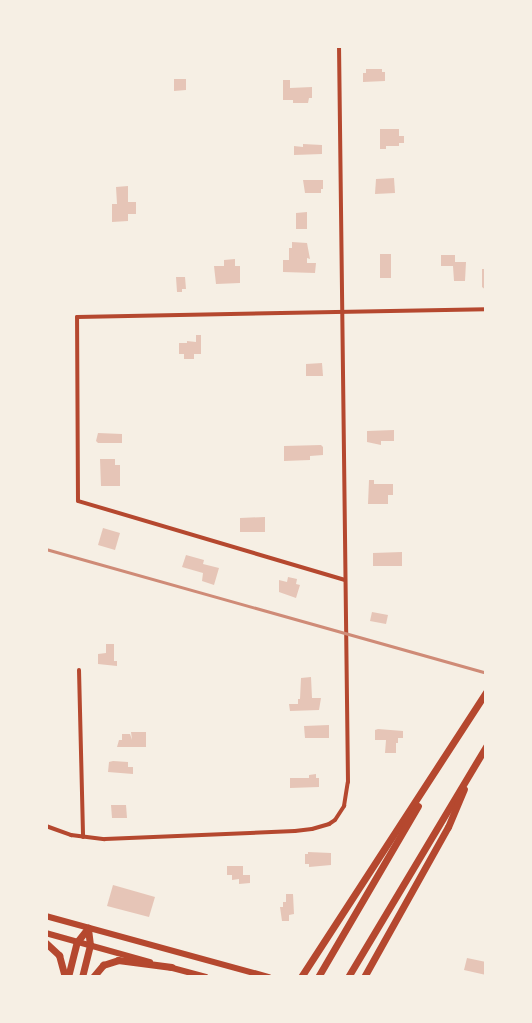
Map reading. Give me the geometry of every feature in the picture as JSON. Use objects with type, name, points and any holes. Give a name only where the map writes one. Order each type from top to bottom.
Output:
[{"type":"highway","points":[[301,977],[444,760],[486,692]]},
{"type":"highway","points":[[349,975],[486,746]]},
{"type":"highway","points":[[318,977],[444,760]]},
{"type":"highway","points":[[364,977],[448,827],[472,771]]},
{"type":"highway","points":[[66,977],[77,942],[88,928]]},
{"type":"highway","points":[[82,977],[90,946],[88,928]]},
{"type":"highway","points":[[46,943],[59,955],[66,977]]},
{"type":"highway","points":[[93,977],[103,965],[118,960],[172,967]]},
{"type":"main road","points":[[46,916],[269,977]]},
{"type":"main road","points":[[46,933],[206,977]]},
{"type":"street","points":[[46,826],[83,837],[115,839],[295,831],[321,827],[335,820],[340,814],[347,798],[339,46]]},
{"type":"street","points":[[345,580],[78,501],[77,317],[486,309]]},
{"type":"street","points":[[80,670],[83,837]]},
{"type":"building","points":[[366,69],[382,69],[382,72],[385,72],[385,81],[363,82],[363,73],[366,73]]},
{"type":"building","points":[[174,79],[186,79],[186,90],[174,91]]},
{"type":"building","points":[[283,80],[290,80],[290,88],[312,87],[312,98],[309,98],[308,103],[293,103],[293,100],[283,100]]},
{"type":"building","points":[[380,129],[399,129],[399,136],[404,136],[404,143],[399,143],[399,146],[386,146],[386,149],[380,149]]},
{"type":"building","points":[[303,144],[322,145],[322,154],[294,155],[294,146],[303,147]]},
{"type":"building","points":[[394,178],[395,193],[375,194],[376,179]]},
{"type":"building","points":[[303,180],[323,180],[321,193],[305,193]]},
{"type":"building","points":[[128,186],[128,202],[136,202],[136,214],[128,214],[128,221],[112,222],[112,204],[117,204],[116,187]]},
{"type":"building","points":[[307,212],[307,229],[296,229],[296,213]]},
{"type":"building","points":[[292,242],[307,243],[310,259],[307,258],[307,263],[316,263],[315,273],[283,272],[283,260],[289,260],[289,248],[292,248]]},
{"type":"building","points":[[380,254],[391,254],[391,278],[380,278]]},
{"type":"building","points":[[441,255],[455,255],[455,262],[466,262],[465,281],[454,281],[453,266],[441,266]]},
{"type":"building","points":[[235,259],[235,266],[240,266],[240,283],[216,284],[214,266],[224,266],[224,260]]},
{"type":"building","points":[[482,269],[486,269],[486,290],[482,287]]},
{"type":"building","points":[[176,277],[185,277],[186,289],[182,289],[182,292],[177,292]]},
{"type":"building","points":[[196,335],[201,335],[201,354],[194,354],[194,359],[184,359],[184,354],[179,354],[179,343],[187,343],[187,341],[196,342]]},
{"type":"building","points":[[322,363],[323,376],[306,376],[306,364]]},
{"type":"building","points":[[394,430],[394,441],[381,441],[381,445],[367,442],[367,431]]},
{"type":"building","points":[[98,433],[122,434],[122,443],[98,443],[96,441]]},
{"type":"building","points":[[321,445],[323,447],[323,455],[310,456],[310,460],[284,461],[284,446]]},
{"type":"building","points":[[100,459],[115,459],[115,465],[120,465],[120,486],[101,486]]},
{"type":"building","points":[[369,480],[374,480],[374,484],[393,484],[393,495],[388,495],[388,504],[368,504]]},
{"type":"building","points":[[265,517],[265,532],[240,532],[240,518]]},
{"type":"building","points":[[103,528],[120,533],[115,550],[98,545]]},
{"type":"building","points":[[402,552],[402,566],[373,566],[373,553]]},
{"type":"building","points":[[186,555],[204,560],[203,564],[219,568],[214,585],[202,581],[203,573],[182,567]]},
{"type":"building","points":[[288,577],[297,579],[296,584],[300,585],[296,598],[279,592],[279,580],[287,582]]},
{"type":"building","points":[[372,612],[388,615],[386,624],[370,621]]},
{"type":"building","points":[[106,644],[114,644],[114,661],[117,661],[117,666],[98,664],[98,654],[106,653]]},
{"type":"building","points":[[311,677],[312,698],[321,698],[319,710],[290,711],[289,704],[298,704],[298,699],[300,699],[301,678]]},
{"type":"building","points":[[329,725],[329,738],[305,738],[304,726]]},
{"type":"building","points":[[375,730],[403,731],[403,738],[398,738],[398,743],[396,743],[396,753],[385,753],[386,740],[375,740]]},
{"type":"building","points":[[131,732],[146,732],[146,747],[117,747],[119,740],[122,740],[122,734],[130,734],[132,740]]},
{"type":"building","points":[[109,762],[128,762],[128,767],[133,767],[133,774],[108,772]]},
{"type":"building","points":[[316,774],[316,778],[319,778],[319,787],[290,788],[290,778],[309,778],[309,775]]},
{"type":"building","points":[[111,805],[126,805],[127,818],[112,818]]},
{"type":"building","points":[[308,852],[331,853],[331,865],[309,867],[309,864],[305,864],[305,854],[308,854]]},
{"type":"building","points":[[227,866],[243,866],[243,875],[250,875],[250,883],[239,884],[239,879],[232,880],[232,875],[227,875]]},
{"type":"building","points":[[113,885],[155,897],[149,917],[107,906]]},
{"type":"building","points":[[286,894],[293,894],[294,914],[289,915],[289,921],[282,921],[280,907],[283,907],[283,902],[286,902]]},
{"type":"building","points":[[467,958],[486,962],[486,975],[464,970]]},
{"type":"railway","points":[[46,549],[486,673]]}]
